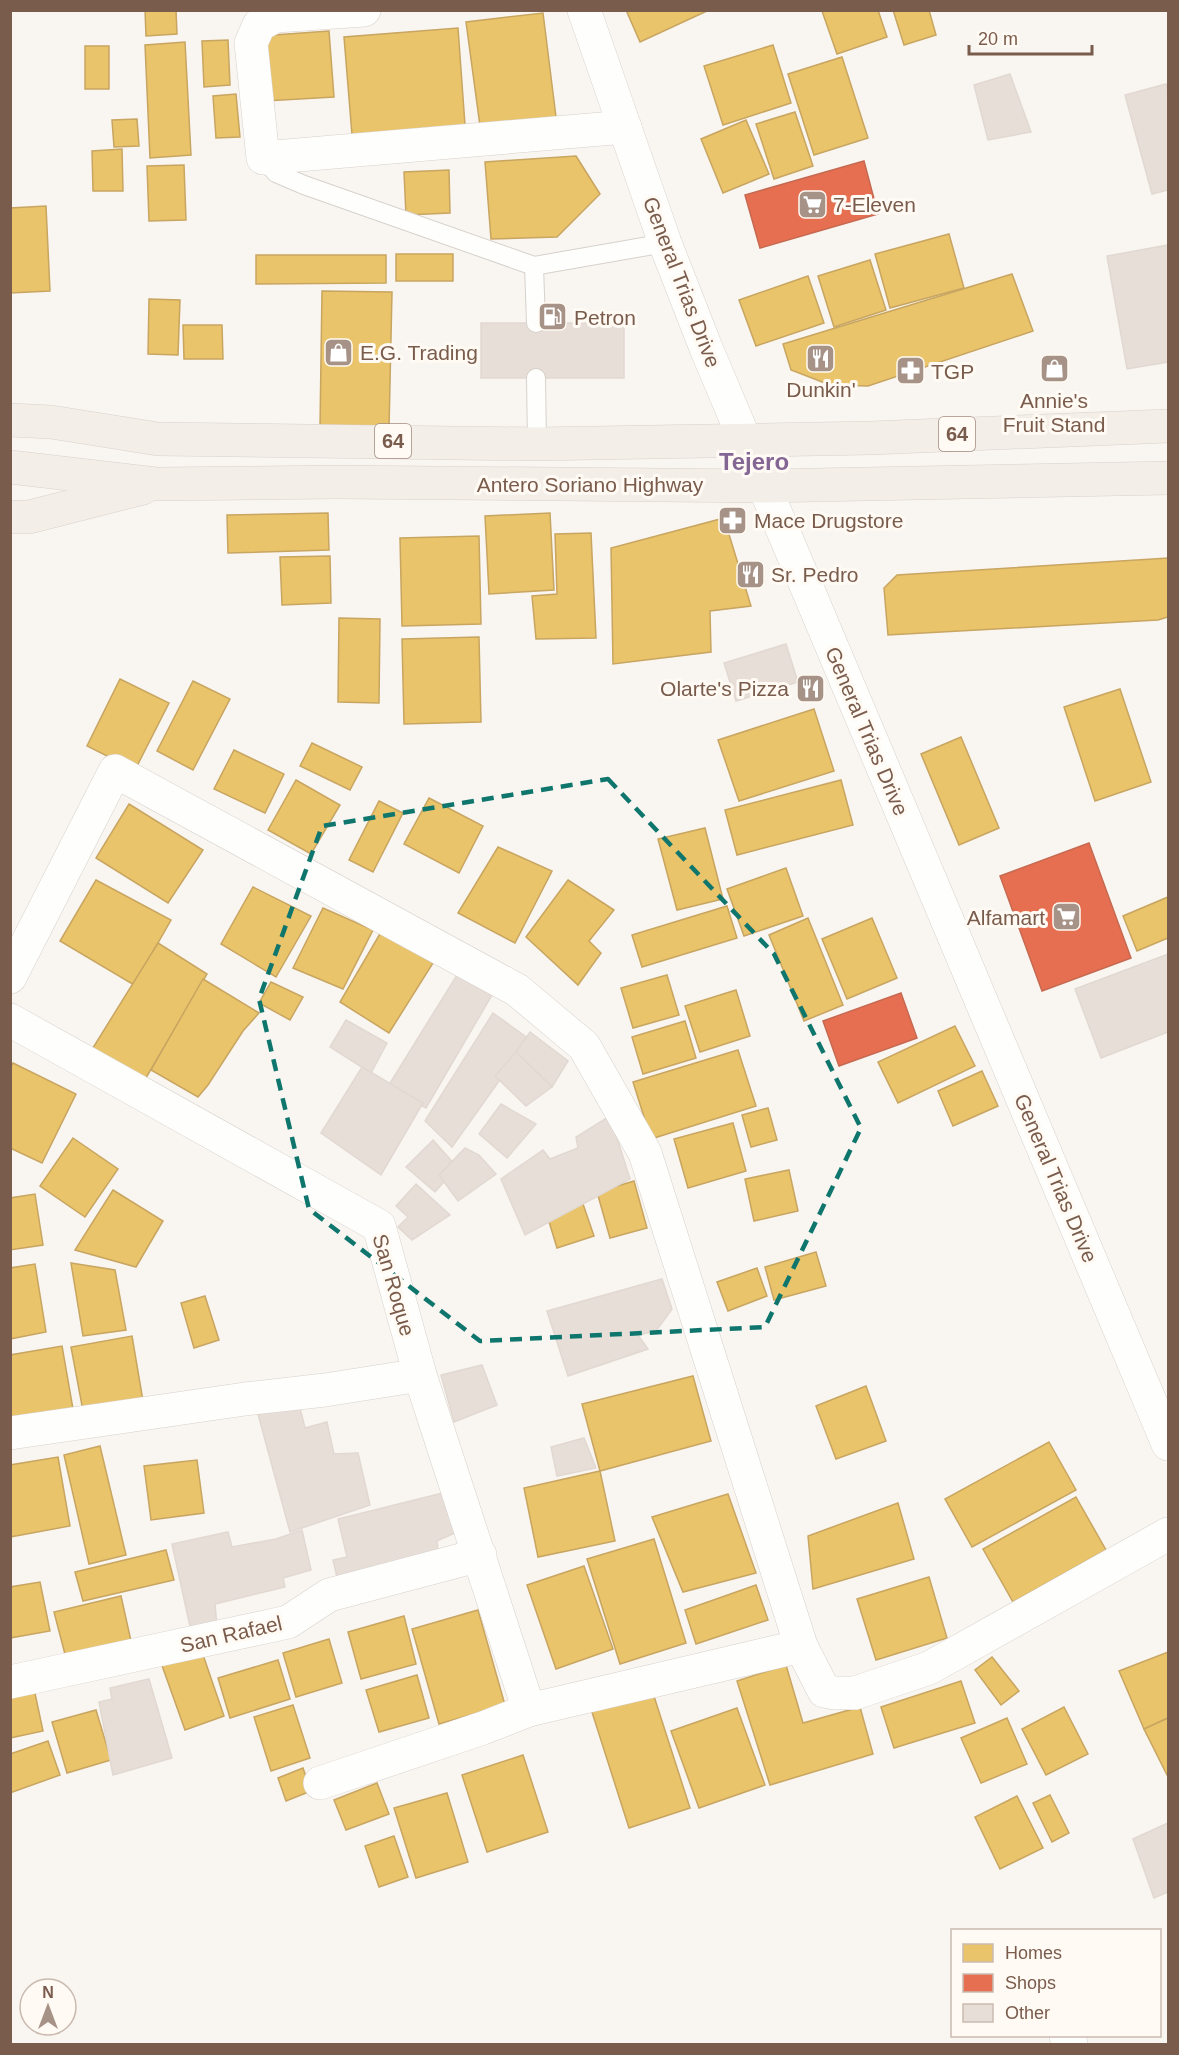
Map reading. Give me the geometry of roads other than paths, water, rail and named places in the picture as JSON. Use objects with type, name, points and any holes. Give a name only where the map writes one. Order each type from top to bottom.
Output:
[{"type":"main road","name":"Antero Soriano Highway","points":[[20,420],[158,439],[537,444],[870,438],[1168,426]]},
{"type":"main road","name":"Antero Soriano Highway","points":[[21,468],[158,439]]},
{"type":"main road","name":"Antero Soriano Highway","points":[[21,468],[156,483],[336,482],[764,486],[1168,478]]},
{"type":"main road","name":"Antero Soriano Highway","points":[[10,517],[29,517],[116,496],[156,483]]},
{"type":"street","points":[[364,10],[276,16],[259,25],[251,43],[263,158],[625,127]]},
{"type":"street","name":"General Trias Drive","points":[[584,10],[665,243],[745,441],[1168,1444]]},
{"type":"street","points":[[10,977],[115,771],[517,990],[584,1046],[645,1153],[801,1646],[824,1691],[835,1694],[855,1694],[929,1668],[1168,1534]]},
{"type":"street","name":"San Roque","points":[[10,1020],[379,1226],[420,1375],[529,1710]]},
{"type":"street","points":[[10,1433],[420,1375]]},
{"type":"street","name":"San Rafael","points":[[10,1682],[288,1622],[328,1595],[480,1556]]},
{"type":"street","points":[[320,1783],[483,1728],[529,1710],[801,1646]]},
{"type":"lane","points":[[263,158],[276,173],[304,185],[534,266],[665,243]]},
{"type":"lane","points":[[534,266],[536,323]]},
{"type":"lane","points":[[536,378],[537,444]]},
{"type":"place","name":"7-Eleven","points":[[812,204]]},
{"type":"place","name":"Petron","points":[[553,317]]},
{"type":"place","name":"E.G. Trading","points":[[339,352]]},
{"type":"place","name":"Dunkin'","points":[[821,358]]},
{"type":"place","name":"Annie's Fruit Stand","points":[[1054,369]]},
{"type":"place","name":"TGP","points":[[910,371]]},
{"type":"place","name":"Mace Drugstore","points":[[733,520]]},
{"type":"place","name":"Sr. Pedro","points":[[750,574]]},
{"type":"place","name":"Olarte's Pizza","points":[[810,688]]},
{"type":"place","name":"Alfamart","points":[[1066,917]]},
{"type":"district","name":"Tejero","points":[[754,461]]}]
